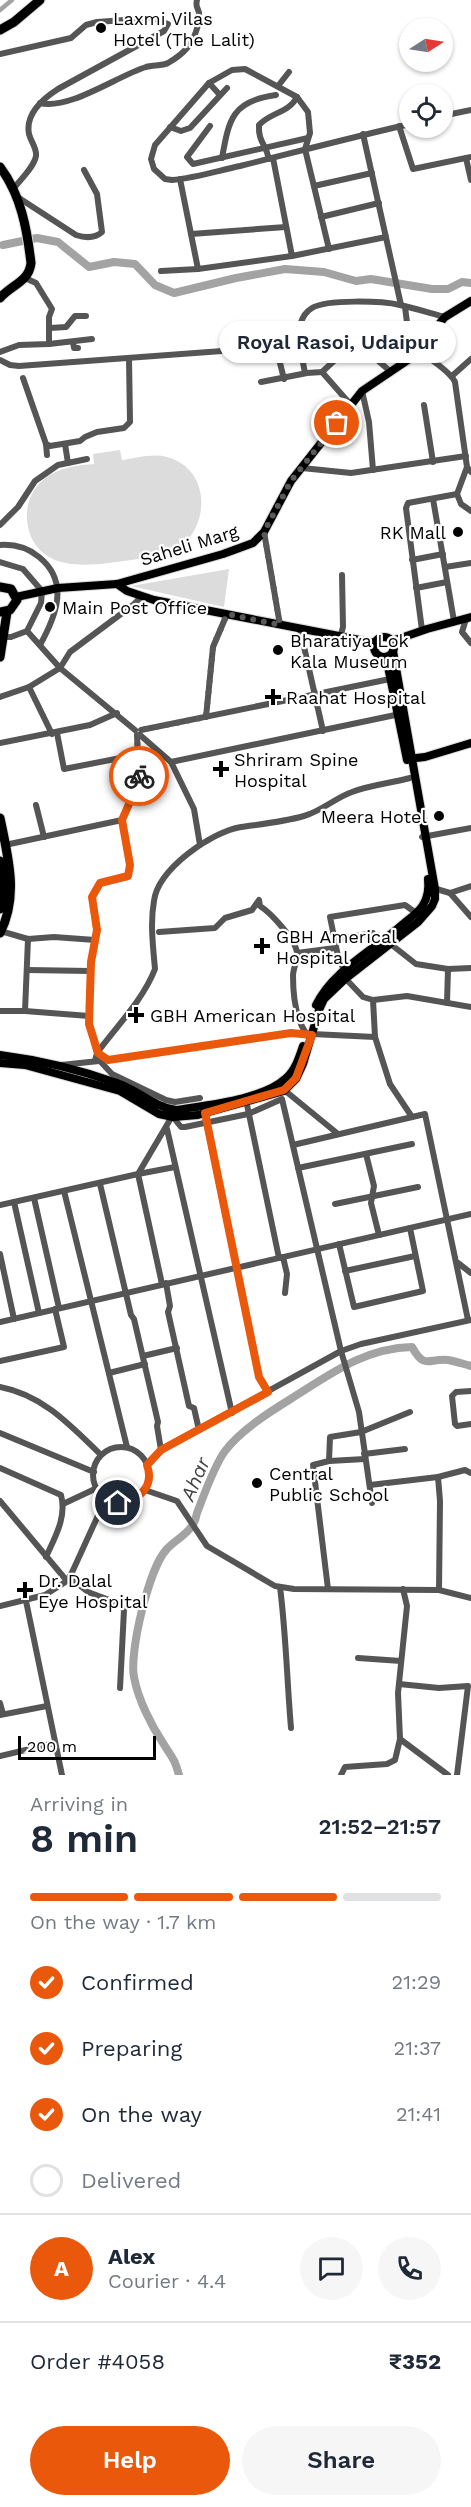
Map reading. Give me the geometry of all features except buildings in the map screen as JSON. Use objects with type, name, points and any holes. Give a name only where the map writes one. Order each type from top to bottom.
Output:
[{"type":"highway","points":[[0,30],[14,22],[40,0]]},
{"type":"highway","points":[[0,167],[20,202],[31,263],[30,272],[26,278],[4,290],[0,298]]},
{"type":"highway","points":[[0,657],[4,637],[4,612],[15,606],[16,597],[11,589],[1,585]]},
{"type":"highway","points":[[0,818],[12,888],[9,910],[0,932]]},
{"type":"highway","points":[[0,861],[4,879],[0,909]]},
{"type":"main road","name":"Saheli Marg","points":[[16,597],[58,588],[117,584],[242,549],[253,543],[264,532],[291,481],[362,391],[391,372],[417,350],[448,314],[471,301]]},
{"type":"main road","points":[[0,1055],[119,1084],[174,1113],[202,1105],[245,1099],[280,1088],[294,1068],[310,1035],[313,1010],[323,990],[418,922],[435,899],[390,650],[383,638],[375,643],[340,638],[142,596],[127,591],[117,584]]},
{"type":"main road","points":[[375,643],[376,652],[380,656],[422,630],[468,618]]},
{"type":"main road","points":[[390,650],[390,679],[400,713]]},
{"type":"main road","points":[[410,759],[471,743]]},
{"type":"main road","points":[[410,759],[410,778],[424,837]]},
{"type":"main road","points":[[389,942],[422,907],[432,888]]},
{"type":"main road","points":[[0,1063],[54,1069]]},
{"type":"street","points":[[40,103],[48,105],[88,94],[145,67],[167,64],[187,48],[195,33],[199,13],[195,5],[196,0]]},
{"type":"street","points":[[0,54],[71,38],[86,25],[97,22],[152,18],[168,24],[164,31],[58,89],[40,103],[29,126],[29,135],[36,150],[35,159],[14,188]]},
{"type":"street","points":[[328,249],[305,149],[308,138],[308,112],[297,97],[239,68],[222,74],[209,83],[155,146],[152,164],[154,169],[165,179],[180,179],[271,158],[305,149],[399,126]]},
{"type":"street","points":[[278,87],[289,72]]},
{"type":"street","points":[[209,83],[220,95]]},
{"type":"street","points":[[170,127],[186,131],[227,88]]},
{"type":"street","points":[[222,158],[228,125],[237,110],[255,100],[276,95]]},
{"type":"street","points":[[292,255],[271,158],[258,136],[259,125],[273,113],[289,109],[297,97]]},
{"type":"street","points":[[453,114],[471,110]]},
{"type":"street","points":[[210,126],[187,157],[189,162],[193,164],[308,138]]},
{"type":"street","points":[[363,135],[410,346],[452,376],[469,469],[457,494],[461,504],[471,511]]},
{"type":"street","points":[[403,138],[412,169],[469,158],[471,180]]},
{"type":"street","points":[[20,202],[76,235],[85,238],[98,236],[102,232],[97,194],[84,170]]},
{"type":"street","points":[[314,186],[372,173]]},
{"type":"street","points":[[180,179],[198,269]]},
{"type":"street","points":[[321,217],[379,203]]},
{"type":"street","points":[[191,234],[286,227]]},
{"type":"street","points":[[161,271],[198,269],[292,255],[386,237]]},
{"type":"street","points":[[26,278],[36,283],[52,309],[49,317],[51,328],[49,344]]},
{"type":"street","points":[[305,373],[297,332],[300,320],[310,308],[324,303],[344,302],[402,304],[448,314]]},
{"type":"street","points":[[51,328],[66,327],[75,316],[86,316]]},
{"type":"street","points":[[92,339],[75,345],[19,345],[0,354],[2,362],[19,366],[129,358],[276,347],[288,341],[297,332]]},
{"type":"street","points":[[276,347],[284,379]]},
{"type":"street","points":[[261,382],[322,372],[335,360],[364,356],[375,358],[391,372]]},
{"type":"street","points":[[46,444],[50,446],[80,441],[85,436],[97,432],[124,428],[130,422],[129,358]]},
{"type":"street","points":[[452,376],[471,359]]},
{"type":"street","points":[[322,372],[351,405]]},
{"type":"street","points":[[23,378],[46,444],[47,455]]},
{"type":"street","points":[[362,391],[369,423],[373,471]]},
{"type":"street","points":[[424,405],[433,462]]},
{"type":"street","points":[[65,444],[69,463]]},
{"type":"street","points":[[302,468],[351,473],[466,456]]},
{"type":"street","points":[[0,525],[18,507],[35,481],[58,465],[87,459]]},
{"type":"street","points":[[422,630],[406,508],[408,503],[457,494]]},
{"type":"street","points":[[433,499],[454,621]]},
{"type":"street","points":[[264,532],[280,625]]},
{"type":"street","points":[[0,545],[18,546],[35,554],[50,569],[58,588],[54,618],[40,645]]},
{"type":"street","points":[[412,560],[443,554]]},
{"type":"street","points":[[0,562],[23,569],[42,591],[41,603],[27,631],[4,637]]},
{"type":"street","points":[[445,567],[471,562]]},
{"type":"street","points":[[340,638],[343,627],[342,575]]},
{"type":"street","points":[[416,588],[447,582]]},
{"type":"street","points":[[0,697],[29,687],[60,668],[70,652],[142,596]]},
{"type":"street","points":[[206,717],[213,647],[227,614]]},
{"type":"street","points":[[468,618],[462,632],[471,643]]},
{"type":"street","points":[[300,629],[323,731]]},
{"type":"street","points":[[27,631],[60,668],[117,713],[171,762],[194,809],[200,845]]},
{"type":"street","points":[[138,732],[390,679]]},
{"type":"street","points":[[29,687],[55,733],[64,769],[136,755]]},
{"type":"street","points":[[0,743],[90,726],[117,713]]},
{"type":"street","points":[[171,762],[400,713]]},
{"type":"street","points":[[97,1061],[98,1053],[89,1024],[90,971],[97,930],[92,897],[100,883],[128,876],[130,865],[122,820],[139,781],[136,755],[138,732]]},
{"type":"street","points":[[98,1053],[138,999],[155,969],[152,918],[154,898],[173,868],[200,845],[219,834],[240,827],[297,818],[318,812],[352,792],[410,778]]},
{"type":"street","points":[[36,805],[44,837]]},
{"type":"street","points":[[5,845],[122,820]]},
{"type":"street","points":[[424,837],[471,828]]},
{"type":"street","points":[[432,888],[450,892],[471,886]]},
{"type":"street","points":[[450,892],[471,917]]},
{"type":"street","points":[[159,932],[215,928],[225,918],[252,910],[259,900],[260,906],[269,912],[292,939],[297,953],[293,975],[297,1014],[300,1024],[310,1035]]},
{"type":"street","points":[[416,913],[405,905],[330,917],[335,948],[344,974],[363,997],[373,1000],[407,996],[471,1007]]},
{"type":"street","points":[[0,932],[28,939],[54,937],[95,940]]},
{"type":"street","points":[[334,940],[373,933]]},
{"type":"street","points":[[25,1011],[28,939]]},
{"type":"street","points":[[389,942],[416,964],[448,969],[471,968]]},
{"type":"street","points":[[297,953],[335,948]]},
{"type":"street","points":[[447,1003],[448,969]]},
{"type":"street","points":[[27,970],[90,971]]},
{"type":"street","points":[[373,1000],[375,1037],[390,1084],[412,1117]]},
{"type":"street","points":[[0,1011],[89,1016]]},
{"type":"street","points":[[54,1069],[291,1033],[375,1037]]},
{"type":"street","points":[[98,1053],[108,1060]]},
{"type":"street","points":[[97,1061],[112,1074],[166,1100],[202,1105],[259,1377],[268,1392]]},
{"type":"street","points":[[280,1088],[338,1134]]},
{"type":"street","points":[[245,1099],[281,1257],[287,1274],[285,1293]]},
{"type":"street","points":[[174,1113],[181,1127],[248,1114],[282,1099],[341,1351],[359,1412],[372,1503]]},
{"type":"street","points":[[174,1113],[167,1129],[138,1174],[170,1306],[168,1312],[189,1406],[194,1408],[199,1430]]},
{"type":"street","points":[[147,1465],[161,1450],[341,1351],[361,1344],[470,1320],[425,1114],[293,1145]]},
{"type":"street","points":[[167,1129],[232,1413]]},
{"type":"street","points":[[298,1168],[412,1144]]},
{"type":"street","points":[[366,1154],[374,1186],[371,1196],[379,1235]]},
{"type":"street","points":[[0,1205],[175,1167]]},
{"type":"street","points":[[100,1184],[125,1292],[145,1364],[158,1422],[161,1450]]},
{"type":"street","points":[[335,1204],[418,1187]]},
{"type":"street","points":[[64,1191],[127,1447]]},
{"type":"street","points":[[0,1361],[64,1347],[34,1198]]},
{"type":"street","points":[[14,1202],[39,1313]]},
{"type":"street","points":[[0,1322],[200,1275],[470,1216]]},
{"type":"street","points":[[339,1244],[354,1307],[423,1291],[410,1228]]},
{"type":"street","points":[[0,1254],[14,1319]]},
{"type":"street","points":[[345,1271],[416,1256]]},
{"type":"street","points":[[457,1263],[471,1273]]},
{"type":"street","points":[[143,1356],[177,1348]]},
{"type":"street","points":[[109,1373],[145,1364]]},
{"type":"street","points":[[0,1388],[37,1399],[57,1413],[101,1455]]},
{"type":"street","points":[[471,1391],[456,1392],[452,1396],[457,1426],[471,1424]]},
{"type":"street","points":[[329,1461],[330,1437],[361,1432],[410,1412]]},
{"type":"street","points":[[0,1433],[94,1472]]},
{"type":"street","points":[[117,1446],[127,1447],[139,1453],[150,1475],[145,1490],[138,1498],[118,1503],[106,1498],[97,1488],[94,1472],[101,1455],[117,1446]]},
{"type":"street","points":[[328,1589],[313,1465],[405,1449]]},
{"type":"street","points":[[0,1468],[61,1495],[63,1504],[60,1528],[46,1557]]},
{"type":"street","points":[[370,1485],[438,1477],[465,1470],[471,1473]]},
{"type":"street","points":[[438,1477],[439,1590]]},
{"type":"street","points":[[63,1504],[97,1488]]},
{"type":"street","points":[[145,1490],[177,1501],[207,1546],[275,1586],[439,1590],[471,1598]]},
{"type":"street","points":[[0,1606],[45,1595],[68,1579],[106,1498]]},
{"type":"street","points":[[0,1502],[46,1557],[68,1579],[88,1592],[120,1604],[124,1610],[120,1688]]},
{"type":"street","points":[[280,1587],[286,1639],[291,1728]]},
{"type":"street","points":[[341,1775],[345,1767],[372,1766],[395,1760],[400,1739],[399,1684],[406,1606],[403,1589]]},
{"type":"street","points":[[26,1601],[62,1775]]},
{"type":"street","points":[[358,1658],[401,1661]]},
{"type":"street","points":[[399,1684],[439,1688],[470,1686],[457,1775]]},
{"type":"street","points":[[0,1703],[1,1715],[47,1706]]},
{"type":"street","points":[[400,1739],[448,1775]]},
{"type":"street","points":[[0,1756],[55,1743]]},
{"type":"shaded area","points":[[120,450],[122,460],[162,456],[181,463],[191,472],[201,495],[198,522],[192,534],[177,549],[151,557],[89,565],[60,562],[48,556],[38,547],[30,534],[28,524],[28,505],[35,488],[41,481],[58,471],[94,464],[93,454]]},
{"type":"shaded area","points":[[229,569],[224,607],[131,586]]},
{"type":"waterway","points":[[0,10],[12,0]]},
{"type":"waterway","points":[[3,245],[37,238],[58,242],[89,267],[114,262],[135,264],[155,285],[174,293],[285,269],[324,272],[356,281],[371,279],[432,289],[448,289],[462,282],[471,283]]},
{"type":"waterway","name":"Ahar","points":[[179,1775],[174,1761],[158,1736],[142,1703],[134,1677],[134,1649],[153,1574],[166,1550],[193,1524],[213,1472],[225,1451],[246,1430],[272,1411],[332,1373],[378,1352],[412,1347],[424,1361],[448,1360],[471,1366]]},
{"type":"way so far","points":[[139,776],[136,755],[137,735],[140,735],[141,730],[206,717],[213,647],[227,614],[280,625],[264,532],[291,481],[337,423]]},
{"type":"place","name":"Laxmi Vilas Hotel (The Lalit)","points":[[101,28]]},
{"type":"place","name":"Royal Rasoi, Udaipur","points":[[337,423]]},
{"type":"place","name":"RK Mall","points":[[458,532]]},
{"type":"place","name":"Main Post Office","points":[[50,607]]},
{"type":"place","name":"Bharatiya Lok Kala Museum","points":[[278,650]]},
{"type":"place","name":"Raahat Hospital","points":[[273,697]]},
{"type":"place","name":"Shriram Spine Hospital","points":[[221,769]]},
{"type":"place","name":"Meera Hotel","points":[[439,816]]},
{"type":"place","name":"GBH Americal Hospital","points":[[262,946]]},
{"type":"place","name":"GBH American Hospital","points":[[136,1015]]},
{"type":"place","name":"Central Public School","points":[[257,1483]]},
{"type":"place","name":"Dr. Dalal Eye Hospital","points":[[25,1590]]},
{"type":"route","points":[[118,1503],[138,1498],[145,1490],[150,1475],[147,1465],[161,1450],[268,1392],[259,1377],[205,1113],[246,1103],[284,1090],[296,1078],[312,1035],[291,1033],[108,1060],[98,1053],[89,1024],[91,962],[97,930],[92,897],[100,883],[128,876],[130,865],[122,820],[139,781],[139,776]]}]
